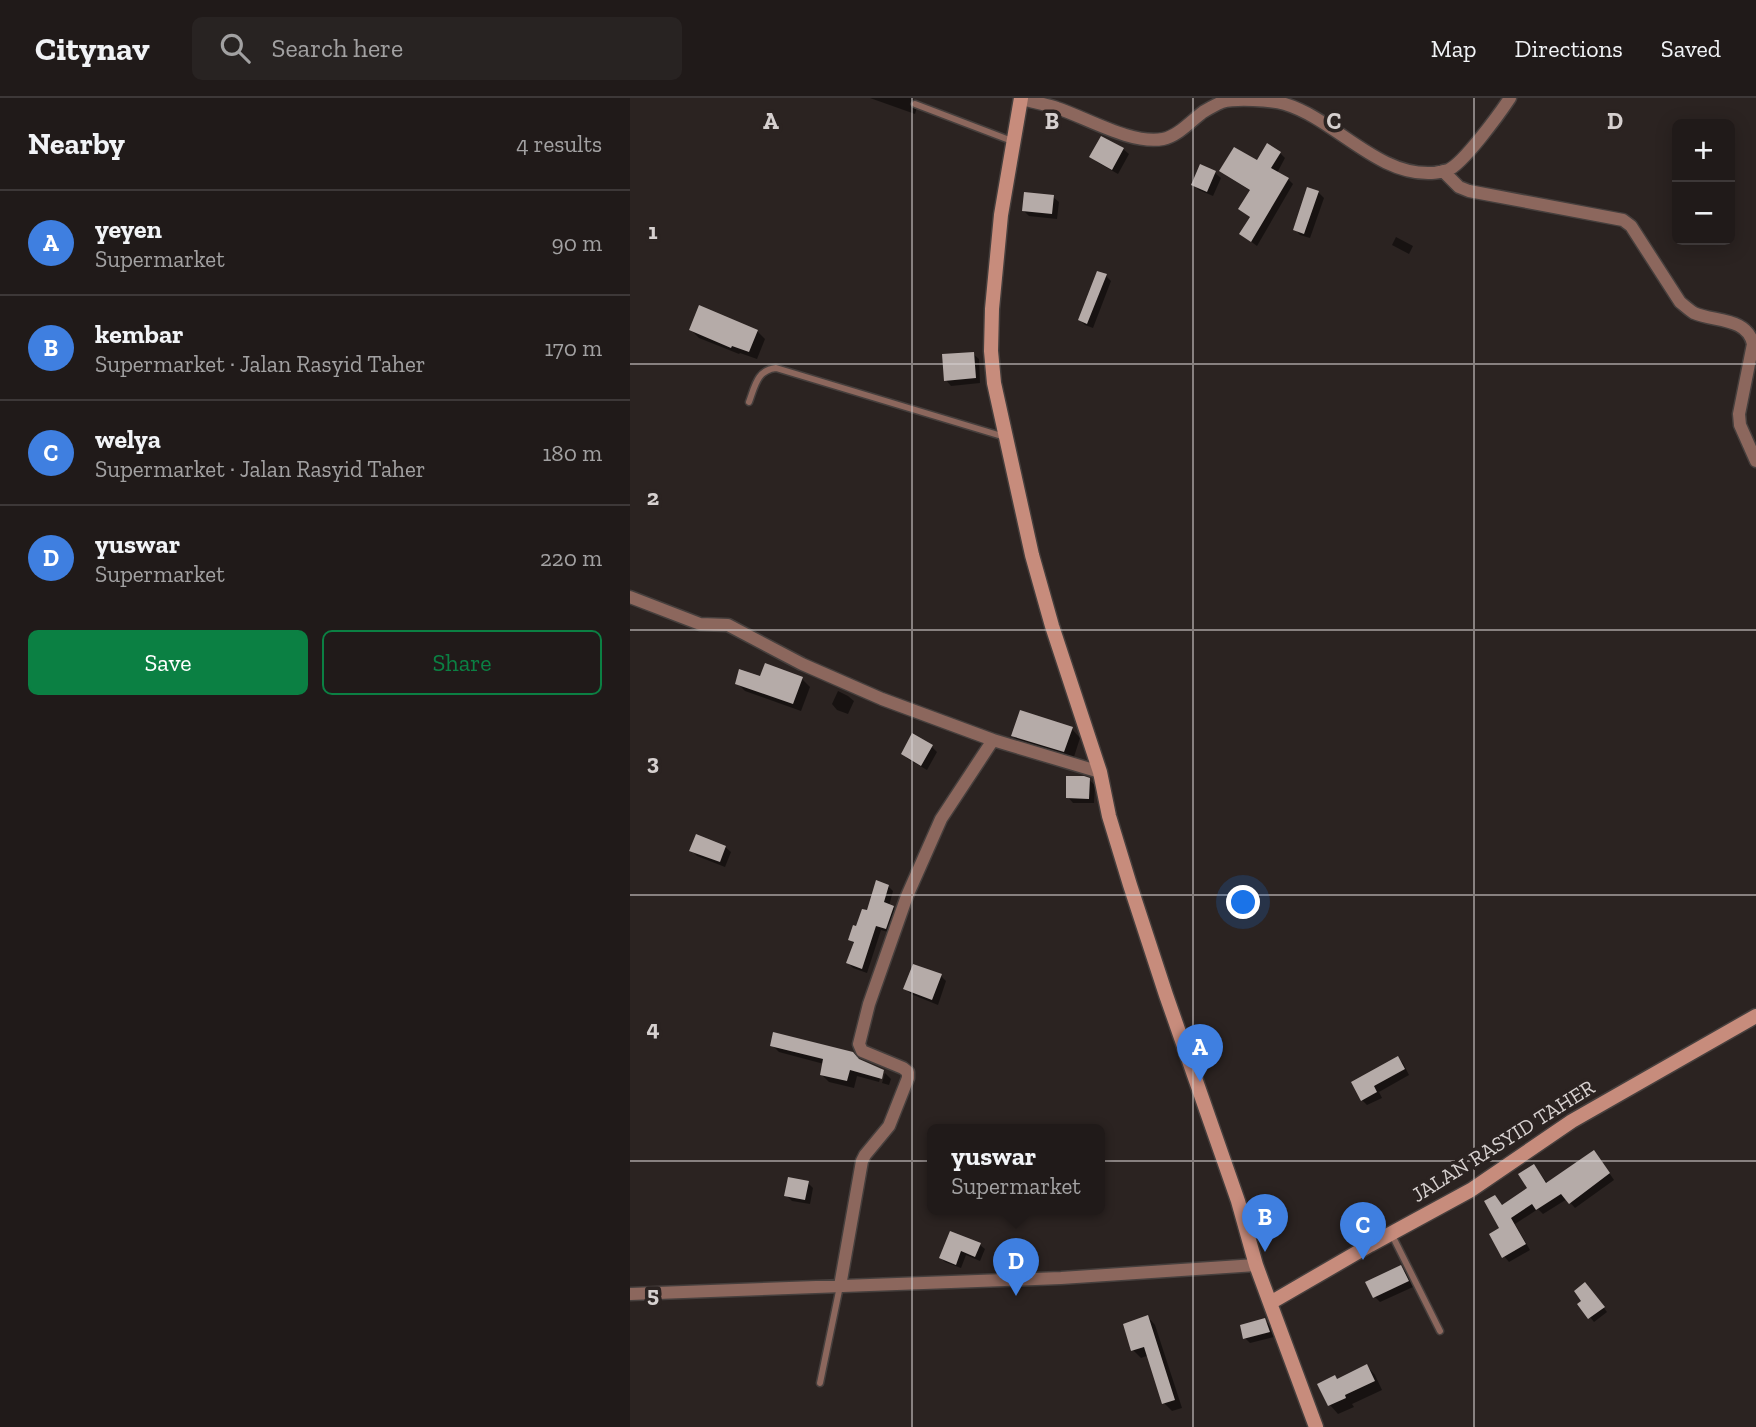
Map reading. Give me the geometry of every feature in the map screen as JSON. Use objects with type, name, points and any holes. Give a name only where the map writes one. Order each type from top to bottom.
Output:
[{"type":"street","points":[[1316,1427],[1256,1265],[1238,1201],[1130,885],[1109,816],[1100,772],[1052,626],[1032,555],[994,383],[991,351],[1001,215],[1021,99],[1056,107],[1140,139],[1165,139],[1204,111],[1224,101],[1282,103],[1308,113],[1388,163],[1408,171],[1433,173],[1450,169],[1487,130],[1510,98]]},
{"type":"street","points":[[1443,171],[1458,187],[1469,191],[1623,220],[1631,226],[1686,308],[1696,314],[1734,323],[1744,329],[1752,338],[1753,344],[1739,414],[1756,461]]},
{"type":"street","points":[[630,597],[700,624],[728,625],[802,664],[870,694],[993,740],[1100,772]]},
{"type":"street","points":[[840,1286],[862,1161],[889,1126],[908,1078],[908,1072],[899,1065],[860,1049],[869,1004],[907,896],[942,819],[993,740]]},
{"type":"street","name":"JALAN RASYID TAHER","points":[[1270,1303],[1471,1190],[1572,1121],[1756,1016]]},
{"type":"street","points":[[630,1294],[1061,1278],[1256,1265]]},
{"type":"lane","points":[[915,104],[1014,142]]},
{"type":"lane","points":[[749,402],[762,372],[776,369],[1007,438]]},
{"type":"lane","points":[[1391,1233],[1440,1331]]},
{"type":"lane","points":[[820,1383],[840,1286]]},
{"type":"building","points":[[1101,136],[1124,148],[1112,170],[1089,157]]},
{"type":"building","points":[[1267,143],[1281,152],[1271,168],[1289,178],[1251,242],[1239,234],[1250,217],[1238,209],[1250,190],[1219,171],[1234,147],[1257,160]]},
{"type":"building","points":[[1200,164],[1216,171],[1207,192],[1191,185]]},
{"type":"building","points":[[1307,187],[1319,191],[1304,234],[1293,230]]},
{"type":"building","points":[[1024,192],[1054,195],[1052,214],[1022,211]]},
{"type":"building","points":[[1097,271],[1107,274],[1087,324],[1078,320]]},
{"type":"building","points":[[699,305],[758,330],[749,352],[732,346],[731,348],[689,330]]},
{"type":"building","points":[[974,352],[976,378],[944,381],[942,354]]},
{"type":"building","points":[[765,663],[803,677],[793,704],[735,684],[739,669],[760,676]]},
{"type":"building","points":[[1020,710],[1073,727],[1064,752],[1011,736]]},
{"type":"building","points":[[912,733],[933,745],[921,766],[901,754]]},
{"type":"building","points":[[1066,776],[1090,778],[1089,799],[1066,798]]},
{"type":"building","points":[[696,834],[726,846],[720,862],[689,851]]},
{"type":"building","points":[[876,880],[889,885],[884,902],[894,906],[886,929],[876,926],[862,969],[846,963],[854,942],[848,940],[862,909],[867,910]]},
{"type":"building","points":[[913,964],[942,974],[932,1000],[903,989]]},
{"type":"building","points":[[773,1032],[853,1052],[859,1059],[884,1070],[882,1079],[850,1070],[847,1081],[820,1075],[823,1059],[770,1046]]},
{"type":"building","points":[[1398,1056],[1405,1069],[1374,1086],[1377,1092],[1361,1101],[1351,1082]]},
{"type":"building","points":[[1594,1150],[1610,1173],[1569,1204],[1561,1194],[1536,1210],[1532,1204],[1511,1218],[1526,1244],[1502,1258],[1489,1234],[1499,1228],[1484,1201],[1495,1195],[1502,1205],[1527,1188],[1518,1174],[1534,1164],[1546,1183]]},
{"type":"building","points":[[788,1177],[809,1181],[805,1200],[784,1196]]},
{"type":"building","points":[[950,1231],[981,1243],[975,1257],[961,1251],[956,1265],[939,1258]]},
{"type":"building","points":[[1401,1265],[1409,1281],[1373,1298],[1365,1282]]},
{"type":"building","points":[[1585,1282],[1605,1307],[1588,1319],[1577,1304],[1581,1301],[1574,1291]]},
{"type":"building","points":[[1148,1315],[1175,1400],[1162,1404],[1144,1347],[1131,1351],[1123,1324]]},
{"type":"building","points":[[1265,1318],[1270,1332],[1243,1339],[1240,1325]]},
{"type":"building","points":[[1367,1364],[1375,1381],[1328,1406],[1317,1384],[1335,1375],[1337,1379]]},
{"type":"place","name":"yeyen","points":[[1200,1082]]},
{"type":"place","name":"kembar","points":[[1265,1252]]},
{"type":"place","name":"welya","points":[[1363,1260]]},
{"type":"place","name":"yuswar","points":[[1016,1296]]}]
